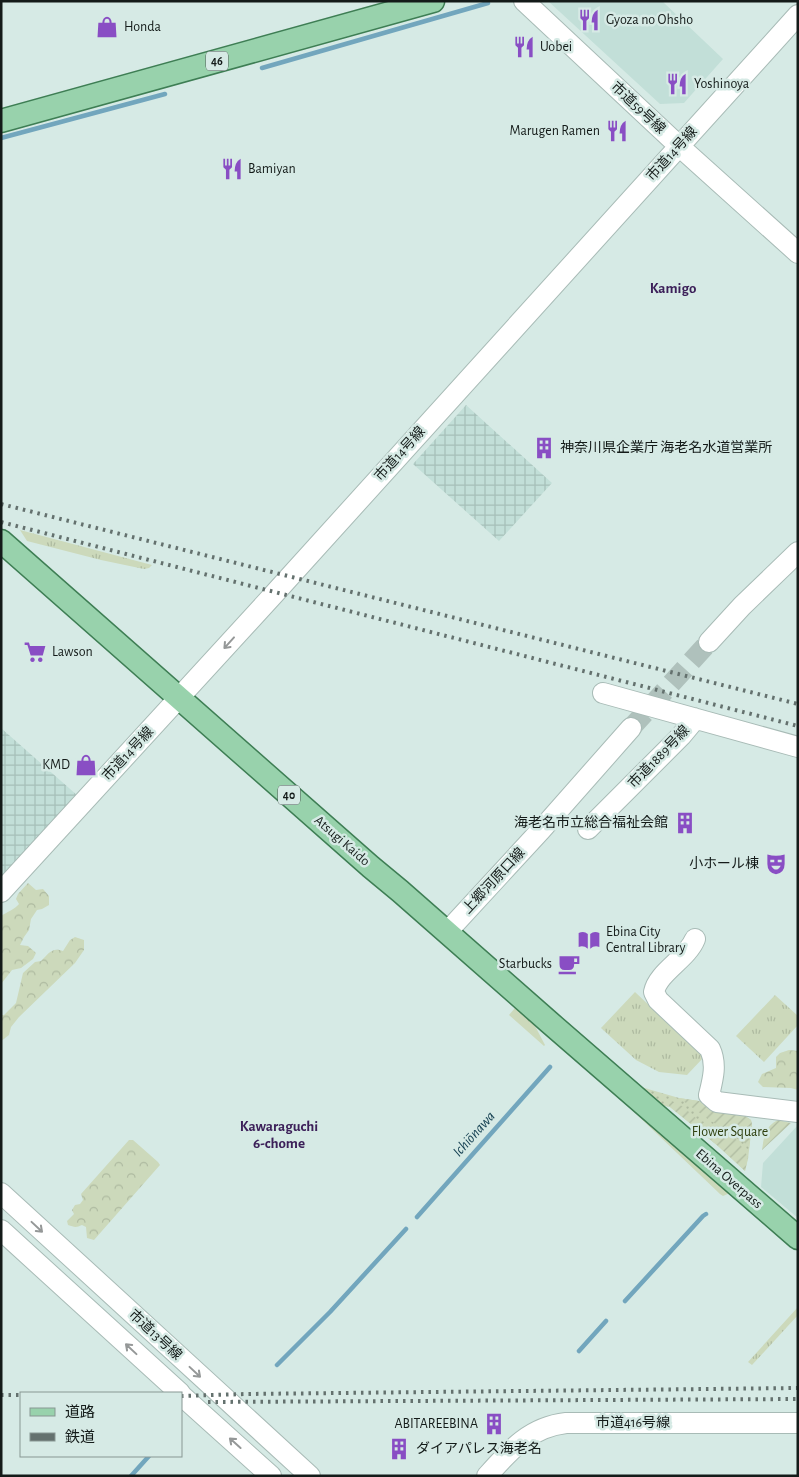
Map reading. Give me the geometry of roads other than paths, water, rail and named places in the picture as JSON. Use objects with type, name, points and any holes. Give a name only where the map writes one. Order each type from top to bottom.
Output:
[{"type":"main road","name":"46","points":[[1,121],[434,1]]},
{"type":"main road","name":"Atsugi Kaido","points":[[1,541],[593,1061]]},
{"type":"main road","name":"Ebina Overpass","points":[[593,1061],[798,1238]]},
{"type":"street","name":"市道59号線","points":[[524,1],[679,146],[798,253]]},
{"type":"street","name":"市道14号線","points":[[1,892],[180,698],[798,16]]},
{"type":"street","points":[[709,642],[742,606],[798,552]]},
{"type":"street","points":[[603,693],[694,718]]},
{"type":"street","name":"市道1889号線","points":[[588,829],[682,736],[692,724],[694,718],[798,747]]},
{"type":"street","name":"上郷河原口線","points":[[447,932],[631,728]]},
{"type":"street","points":[[695,940],[691,947],[657,983],[654,992],[658,1000],[710,1049],[714,1067],[709,1095],[717,1102],[798,1112]]},
{"type":"street","name":"市道13号線","points":[[1,1194],[310,1476]]},
{"type":"street","name":"市道13号線","points":[[1,1230],[178,1392]]},
{"type":"street","name":"市道13号線","points":[[182,1396],[271,1476]]},
{"type":"street","name":"市道416号線","points":[[487,1476],[514,1447],[532,1434],[555,1424],[798,1423]]},
{"type":"waterway","points":[[262,68],[488,3]]},
{"type":"waterway","points":[[1,138],[165,94]]},
{"type":"waterway","name":"Ichiōnawa","points":[[417,1217],[550,1067]]},
{"type":"waterway","points":[[625,1301],[706,1214]]},
{"type":"waterway","name":"Ichiōnawa","points":[[277,1365],[330,1312],[406,1229]]},
{"type":"waterway","points":[[579,1351],[606,1321]]},
{"type":"waterway","points":[[131,1476],[148,1457]]},
{"type":"tunnel","points":[[631,728],[709,642]]},
{"type":"railway","points":[[1,504],[798,704]]},
{"type":"railway","points":[[1,522],[798,726]]},
{"type":"railway","points":[[182,1396],[798,1388]]},
{"type":"railway","points":[[1,1395],[20,1395]]},
{"type":"railway","points":[[208,1402],[798,1399]]},
{"type":"place","name":"Gyoza no Ohsho","points":[[589,20]]},
{"type":"place","name":"Honda","points":[[107,27]]},
{"type":"place","name":"Uobei","points":[[524,47]]},
{"type":"place","name":"Yoshinoya","points":[[677,84]]},
{"type":"place","name":"Marugen Ramen","points":[[617,131]]},
{"type":"place","name":"Bamiyan","points":[[232,169]]},
{"type":"place","name":"神奈川県企業庁 海老名水道営業所","points":[[544,448]]},
{"type":"place","name":"Lawson","points":[[35,652]]},
{"type":"place","name":"KMD","points":[[86,765]]},
{"type":"place","name":"海老名市立総合福祉会館","points":[[685,823]]},
{"type":"place","name":"小ホール棟","points":[[776,864]]},
{"type":"place","name":"Ebina City Central Library","points":[[589,940]]},
{"type":"place","name":"Starbucks","points":[[569,964]]},
{"type":"place","name":"ABITAREEBINA","points":[[494,1424]]},
{"type":"place","name":"ダイアパレス海老名","points":[[399,1449]]},
{"type":"district","name":"Kamigo","points":[[673,288]]},
{"type":"district","name":"Kawaraguchi 6-chome","points":[[279,1134]]},
{"type":"park label","name":"Flower Square","points":[[730,1132]]}]
